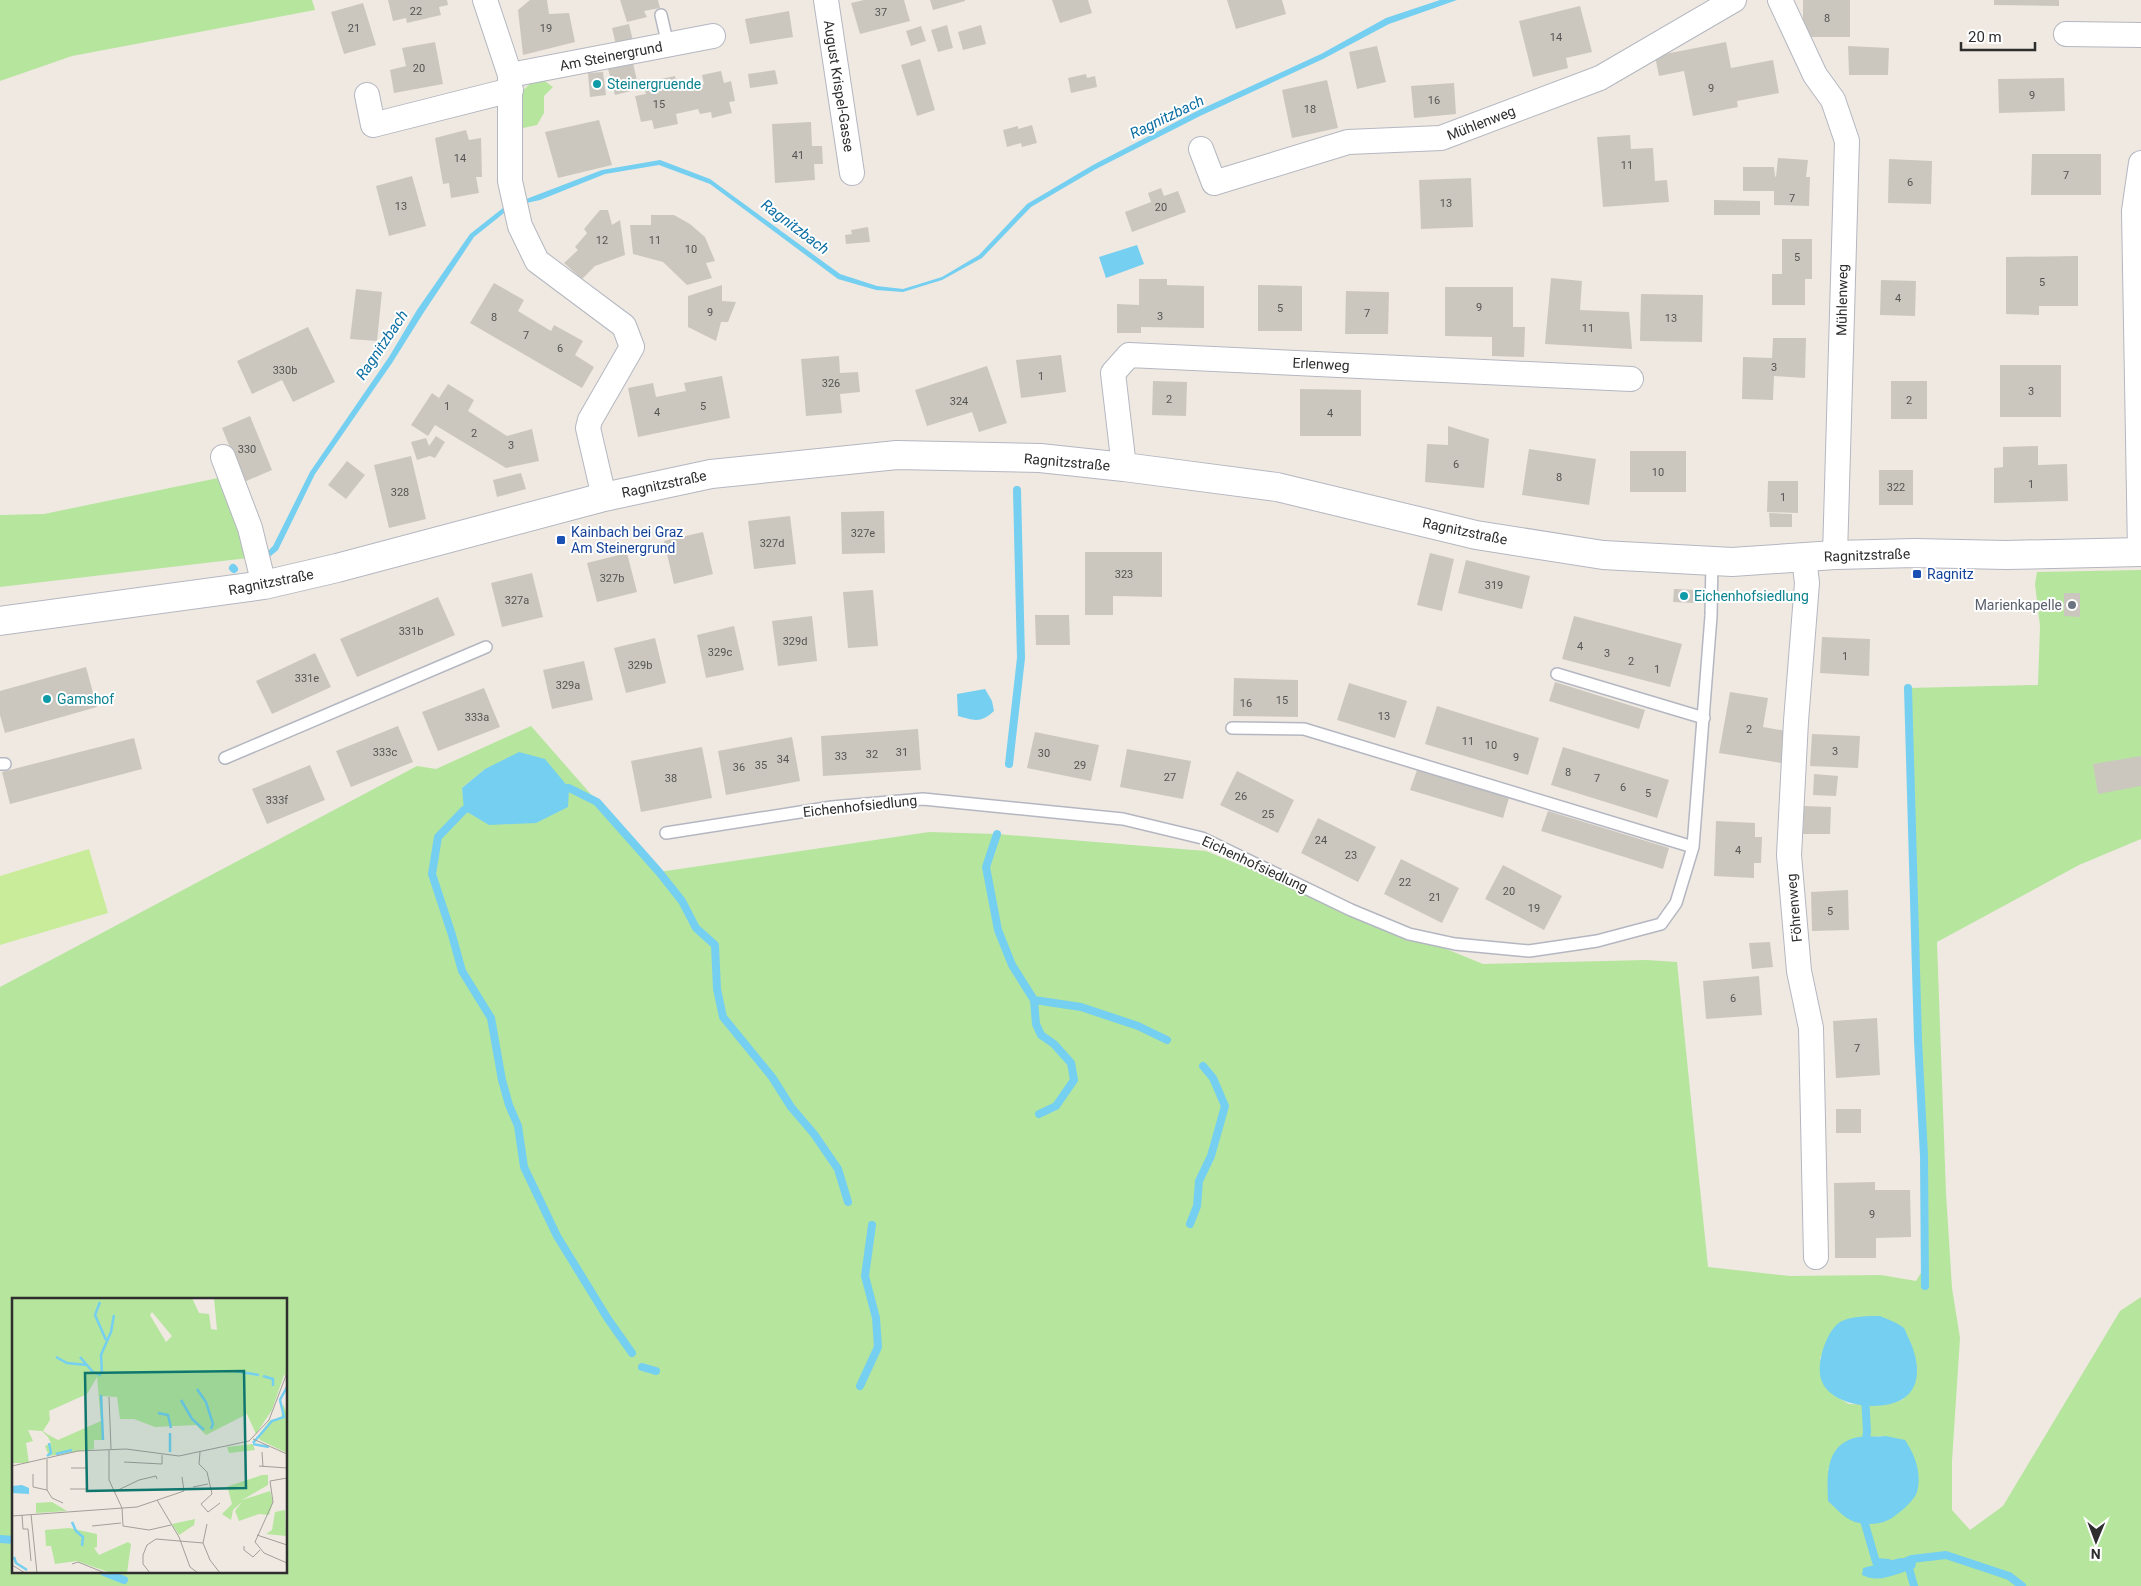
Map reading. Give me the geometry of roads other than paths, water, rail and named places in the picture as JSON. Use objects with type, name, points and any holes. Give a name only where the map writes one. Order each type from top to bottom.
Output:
[{"type":"main road","name":"Ragnitzstraße","points":[[0,621],[260,566],[337,568],[604,497],[711,474],[897,455],[1040,458],[1277,487],[1476,536],[1603,555],[1732,562],[1835,555],[1923,553],[2015,555],[2140,552]]},
{"type":"street","points":[[485,0],[510,83],[510,181],[520,226],[537,261],[624,326],[632,347],[627,359],[590,420],[588,428],[604,497]]},
{"type":"street","name":"August Krispel-Gasse","points":[[826,0],[852,172]]},
{"type":"street","name":"Mühlenweg","points":[[1201,149],[1214,183],[1348,142],[1441,138],[1600,78],[1734,0]]},
{"type":"street","name":"Mühlenweg","points":[[1780,0],[1815,75],[1833,100],[1846,141],[1835,555]]},
{"type":"street","points":[[2066,34],[2141,35]]},
{"type":"street","name":"Am Steinergrund","points":[[367,95],[373,126],[510,83],[713,36]]},
{"type":"street","points":[[2140,552],[2138,309],[2134,210],[2141,163]]},
{"type":"street","name":"Erlenweg","points":[[1124,467],[1113,373],[1129,355],[1631,379]]},
{"type":"street","points":[[222,457],[250,528],[260,566]]},
{"type":"street","name":"Föhrenweg","points":[[1804,558],[1807,583],[1796,721],[1789,855],[1799,971],[1810,1028],[1816,1257]]},
{"type":"lane","points":[[661,14],[668,45]]},
{"type":"lane","name":"Eichenhofsiedlung","points":[[666,833],[832,807],[923,799],[1123,819],[1202,838],[1351,910],[1409,934],[1455,944],[1530,951],[1597,941],[1661,924],[1676,902],[1693,847],[1712,616],[1712,561]]},
{"type":"lane","points":[[226,758],[486,646]]},
{"type":"lane","points":[[1557,674],[1704,718]]},
{"type":"lane","points":[[1232,728],[1304,730],[1693,847]]},
{"type":"water","name":"Ragnitzbach","points":[[1440,0],[1457,0],[1389,24],[1323,59],[1200,116],[1096,169],[1031,207],[982,258],[942,280],[903,292],[876,290],[838,279],[710,184],[659,165],[605,174],[540,200],[522,204],[504,213],[474,237],[392,363],[315,474],[278,550],[267,559],[245,565],[264,555],[273,546],[310,472],[389,357],[417,310],[470,234],[503,208],[602,170],[660,160],[710,179],[840,274],[877,286],[903,289],[942,277],[979,255],[1027,204],[1093,165],[1197,111],[1321,54],[1386,18]]},
{"type":"water","points":[[1137,245],[1144,264],[1106,278],[1099,257]]},
{"type":"water","points":[[985,689],[992,701],[994,711],[985,718],[977,720],[958,716],[957,694]]},
{"type":"water","points":[[519,752],[545,759],[569,788],[568,807],[536,823],[489,825],[464,810],[462,788],[485,769]]},
{"type":"water","points":[[1880,1316],[1904,1328],[1915,1355],[1917,1372],[1913,1388],[1901,1400],[1892,1404],[1868,1406],[1844,1401],[1826,1388],[1821,1379],[1821,1355],[1827,1338],[1842,1321],[1856,1317]]},
{"type":"water","points":[[1886,1436],[1905,1440],[1909,1446],[1915,1458],[1918,1471],[1917,1492],[1909,1504],[1890,1519],[1873,1524],[1854,1522],[1828,1501],[1828,1471],[1830,1462],[1834,1453],[1848,1440],[1859,1437]]},
{"type":"water","points":[[1900,1558],[1912,1559],[1916,1563],[1915,1568],[1882,1578],[1862,1575],[1863,1568]]},
{"type":"waterway","points":[[1009,764],[1021,658],[1017,490]]},
{"type":"waterway","points":[[1908,688],[1918,1040],[1924,1156],[1925,1286]]},
{"type":"waterway","points":[[559,789],[569,788],[597,802],[682,901],[696,928],[715,945],[717,989],[723,1017],[772,1077],[791,1107],[814,1134],[838,1169],[848,1202]]},
{"type":"waterway","points":[[473,805],[464,810],[438,837],[432,874],[462,971],[491,1018],[502,1080],[509,1105],[518,1126],[524,1167],[557,1236],[608,1319],[632,1353]]},
{"type":"waterway","points":[[997,834],[986,867],[998,930],[1012,965],[1034,1000],[1081,1007],[1138,1026],[1167,1040]]},
{"type":"waterway","points":[[1034,1000],[1036,1024],[1041,1035],[1054,1044],[1071,1063],[1074,1080],[1056,1106],[1039,1114]]},
{"type":"waterway","points":[[1190,1224],[1197,1206],[1199,1181],[1211,1156],[1225,1106],[1213,1078],[1203,1066]]},
{"type":"waterway","points":[[860,1386],[878,1347],[876,1318],[865,1276],[872,1225]]},
{"type":"waterway","points":[[642,1367],[656,1371]]},
{"type":"waterway","points":[[1865,1396],[1867,1432],[1865,1447]]},
{"type":"waterway","points":[[1865,1513],[1865,1524],[1876,1562],[1888,1563]]},
{"type":"waterway","points":[[0,1539],[12,1540]]},
{"type":"waterway","points":[[1907,1561],[1946,1555],[2009,1576],[2022,1586]]},
{"type":"waterway","points":[[1907,1561],[1914,1586]]},
{"type":"waterway","points":[[109,1574],[124,1580]]},
{"type":"place","name":"Steinergruende","points":[[597,84]]},
{"type":"place","name":"Kainbach bei Graz Am Steinergrund","points":[[561,540]]},
{"type":"place","name":"Ragnitz","points":[[1917,574]]},
{"type":"place","name":"Eichenhofsiedlung","points":[[1684,596]]},
{"type":"place","name":"Marienkapelle","points":[[2072,605]]},
{"type":"place","name":"Gamshof","points":[[47,699]]}]
